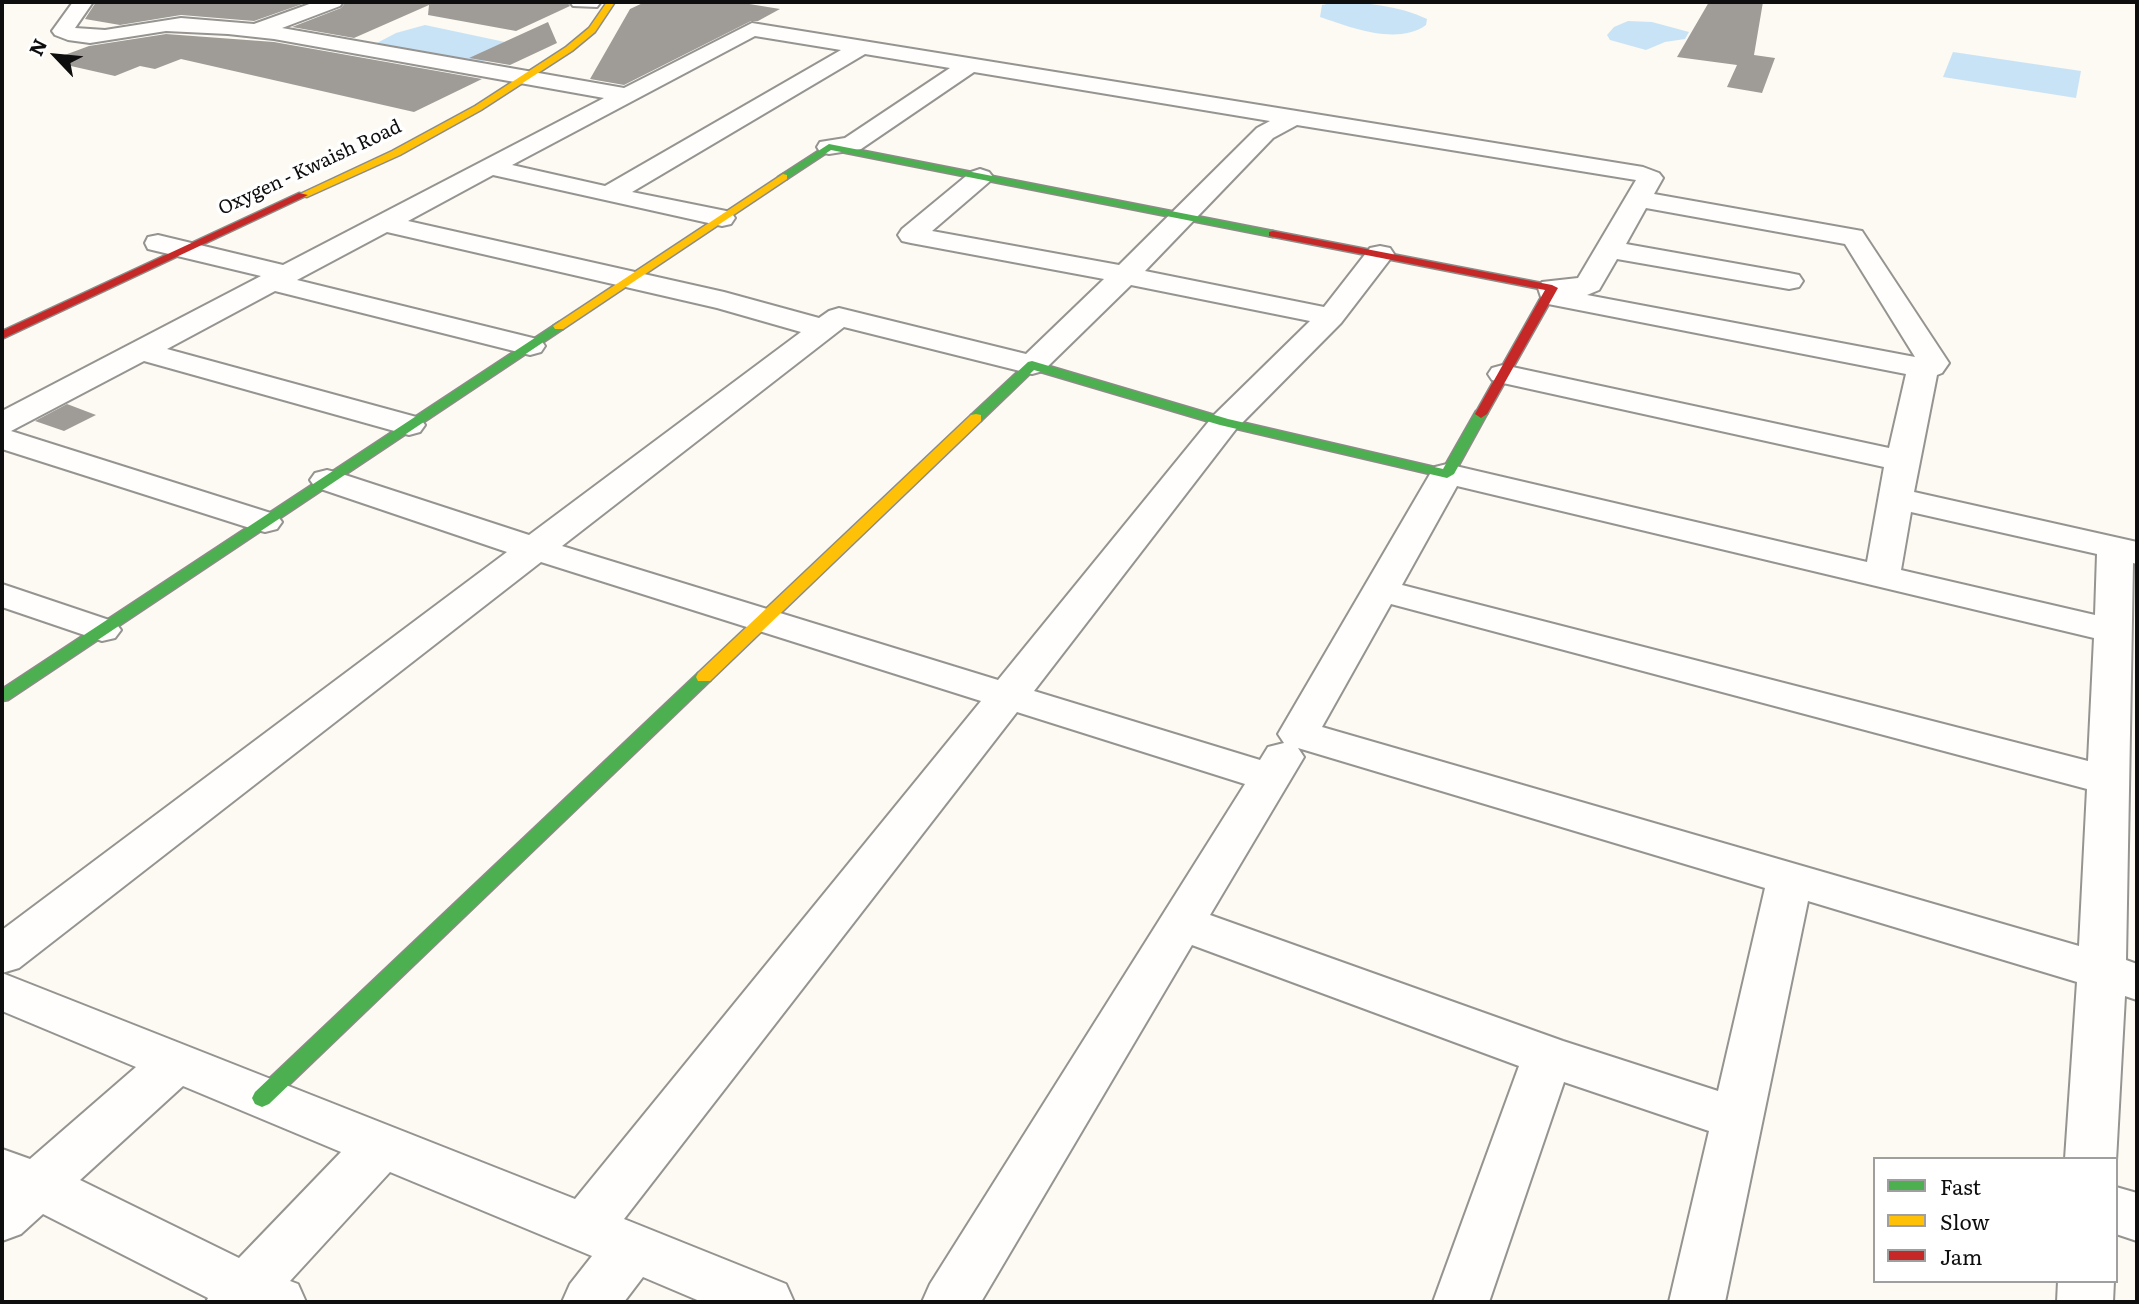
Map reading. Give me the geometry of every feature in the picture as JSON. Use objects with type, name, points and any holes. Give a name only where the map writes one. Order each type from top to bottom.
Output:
[{"type":"street","points":[[83,2],[62,31],[79,37],[99,36],[181,24],[254,31],[627,95]]},
{"type":"street","points":[[254,31],[332,2]]},
{"type":"street","name":"Oxygen - Kwaish Road","points":[[173,240],[396,153],[478,108],[565,35],[593,2]]},
{"type":"street","points":[[2,424],[752,29],[1643,174],[1650,180],[1588,284],[1581,288],[1550,292]]},
{"type":"street","points":[[609,195],[862,47]]},
{"type":"street","points":[[2,696],[829,147],[852,144],[970,65]]},
{"type":"street","name":"Oxygen - Kwaish Road","points":[[2,335],[173,240],[362,156],[519,75]]},
{"type":"street","points":[[262,1098],[1032,365],[1185,216],[1265,133],[1290,118]]},
{"type":"street","points":[[829,147],[1380,254],[1550,292],[1781,310]]},
{"type":"street","points":[[489,167],[722,218]]},
{"type":"street","points":[[980,177],[911,235],[1331,317]]},
{"type":"street","points":[[1609,248],[1781,310],[1923,368],[1931,367],[1934,363],[1857,240],[1806,228],[1639,199]]},
{"type":"street","points":[[383,223],[630,279],[824,329]]},
{"type":"street","points":[[1781,310],[1806,228]]},
{"type":"street","points":[[173,240],[278,278],[530,346]]},
{"type":"street","points":[[590,1302],[608,1238],[1006,697],[1225,422],[1331,317],[1380,254]]},
{"type":"street","points":[[950,1302],[1271,778],[1550,292]]},
{"type":"street","points":[[2,954],[839,317],[1032,365],[1225,422],[2113,631]]},
{"type":"street","points":[[140,351],[410,425]]},
{"type":"street","points":[[1882,577],[1902,461],[1923,368]]},
{"type":"street","points":[[1503,374],[1902,461]]},
{"type":"street","points":[[2,439],[265,522]]},
{"type":"street","points":[[327,480],[1006,697],[1271,778]]},
{"type":"street","points":[[1896,498],[2126,551],[2113,631],[2108,780],[2120,977],[2091,1157]]},
{"type":"street","points":[[1380,590],[2108,780]]},
{"type":"street","points":[[2,595],[102,630]]},
{"type":"street","points":[[1297,734],[2120,977]]},
{"type":"street","points":[[1698,1302],[1790,879]]},
{"type":"street","points":[[1182,923],[1548,1056],[1737,1119]]},
{"type":"street","points":[[2,991],[766,1302]]},
{"type":"street","points":[[1461,1302],[1548,1056]]},
{"type":"street","points":[[176,1062],[14,1192],[253,1298],[381,1146]]},
{"type":"street","points":[[2118,1211],[2137,1217]]},
{"type":"street","points":[[2085,1302],[2086,1283]]},
{"type":"water","points":[[1336,2],[1394,8],[1427,19],[1426,25],[1401,34],[1373,33],[1320,17],[1322,5]]},
{"type":"water","points":[[1628,21],[1652,22],[1689,32],[1685,39],[1665,42],[1646,50],[1610,40],[1607,35],[1614,27]]},
{"type":"water","points":[[425,25],[505,42],[486,60],[472,65],[375,44],[396,33]]},
{"type":"water","points":[[1953,52],[2081,71],[2076,98],[1943,77]]},
{"type":"building","points":[[96,2],[308,2],[254,21],[181,15],[120,25],[85,19]]},
{"type":"building","points":[[346,2],[567,2],[570,6],[516,31],[428,15],[429,5],[354,38],[292,27],[341,8]]},
{"type":"building","points":[[645,2],[737,2],[780,9],[624,85],[590,79],[630,9]]},
{"type":"building","points":[[1709,2],[1763,2],[1754,55],[1775,58],[1762,93],[1727,87],[1737,65],[1677,57]]},
{"type":"building","points":[[548,22],[557,43],[510,65],[469,58]]},
{"type":"building","points":[[166,34],[274,42],[482,79],[414,112],[181,59],[155,69],[140,66],[115,76],[62,64],[76,59],[62,56],[89,46]]},
{"type":"building","points":[[67,404],[96,415],[64,431],[35,421]]},
{"type":"traffic: fast","points":[[783,177],[829,147],[1273,234]]},
{"type":"traffic: fast","points":[[2,696],[559,326]]},
{"type":"traffic: fast","points":[[976,418],[1032,365],[1225,422],[1447,474],[1481,414]]},
{"type":"traffic: fast","points":[[262,1098],[704,677]]},
{"type":"traffic: slow","points":[[303,195],[396,153],[478,108],[569,49],[592,30],[611,2]]},
{"type":"traffic: slow","points":[[559,326],[783,177]]},
{"type":"traffic: slow","points":[[704,677],[976,418]]},
{"type":"traffic: jam","points":[[2,335],[303,195]]},
{"type":"traffic: jam","points":[[1273,234],[1552,288],[1481,414]]}]
